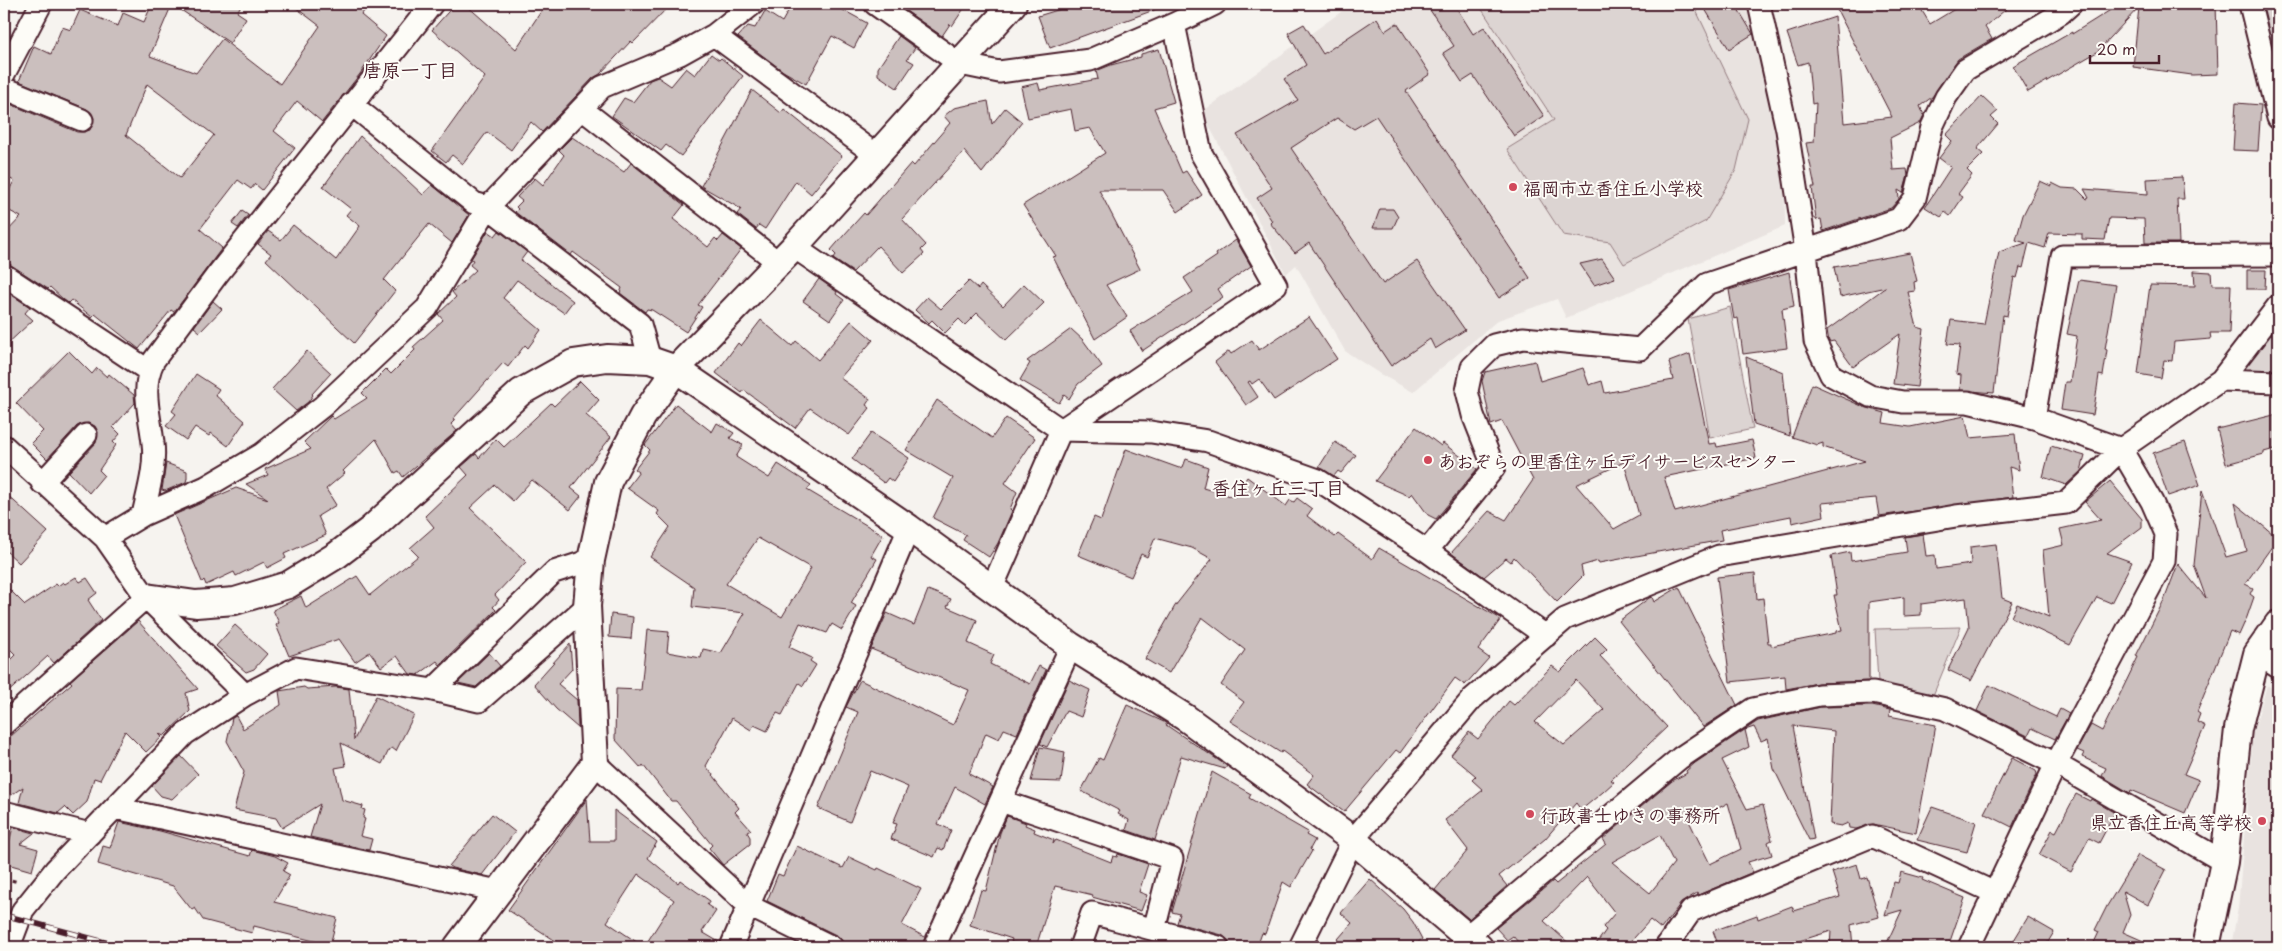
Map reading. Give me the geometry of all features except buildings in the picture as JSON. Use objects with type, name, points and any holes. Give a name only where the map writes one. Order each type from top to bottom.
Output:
[{"type":"street","points":[[4,74],[41,4]]},
{"type":"street","points":[[143,515],[152,473],[154,444],[147,410],[149,371],[154,360],[217,275],[432,4]]},
{"type":"street","points":[[105,538],[143,515],[206,488],[262,454],[323,406],[427,308],[488,207],[602,87],[680,54],[714,35],[753,4]]},
{"type":"street","points":[[874,4],[960,64],[999,72],[1090,60],[1215,4]]},
{"type":"street","points":[[457,947],[595,763],[587,606],[591,560],[608,482],[643,416],[676,370],[787,255],[1013,4]]},
{"type":"street","points":[[1427,551],[1494,468],[1473,415],[1467,391],[1472,367],[1494,345],[1523,338],[1640,349],[1707,284],[1899,219],[1915,198],[1932,127],[1946,97],[1965,70],[2061,13],[2071,4]]},
{"type":"street","points":[[2250,4],[2278,118]]},
{"type":"street","points":[[1762,5],[1787,130],[1806,251],[1815,341],[1831,374],[1870,396],[1903,402],[1968,402],[2034,418],[2121,449],[2152,502],[2166,534],[2164,561],[2056,764],[1969,947]]},
{"type":"street","points":[[992,588],[1061,430],[1276,285],[1201,153],[1174,24]]},
{"type":"street","points":[[714,35],[876,154]]},
{"type":"street","points":[[4,88],[82,120]]},
{"type":"street","points":[[351,104],[474,203],[488,207],[640,324],[650,360]]},
{"type":"street","points":[[582,110],[787,255],[1061,430],[1151,432],[1208,441],[1318,480],[1427,551],[1546,636]]},
{"type":"street","points":[[2034,418],[2062,256],[2278,255]]},
{"type":"street","points":[[4,275],[149,371]]},
{"type":"street","points":[[1300,947],[1353,840],[1472,699],[1566,620],[1719,556],[1956,516],[2066,502],[2121,449],[2221,380],[2278,306]]},
{"type":"street","points":[[4,724],[146,597],[196,604],[234,601],[288,585],[337,555],[370,530],[521,392],[573,363],[607,358],[650,360],[676,370],[909,528],[1071,646],[1186,718],[1353,840],[1473,942],[1680,758],[1753,709],[1819,695],[1873,693],[1945,710],[2056,764],[2224,862]]},
{"type":"street","points":[[2221,380],[2278,382]]},
{"type":"street","points":[[42,483],[86,435]]},
{"type":"street","points":[[4,446],[42,483],[105,538],[146,597],[246,695]]},
{"type":"street","points":[[731,947],[909,528]]},
{"type":"street","points":[[433,690],[554,572],[591,560]]},
{"type":"street","points":[[9,947],[22,910],[55,870],[185,734],[246,695],[296,668],[433,690],[479,701],[587,606]]},
{"type":"street","points":[[2206,947],[2224,862],[2238,729],[2268,661],[2278,624]]},
{"type":"street","points":[[934,947],[1071,646]]},
{"type":"street","points":[[595,763],[749,906],[832,947]]},
{"type":"street","points":[[1000,801],[1172,859],[1154,930]]},
{"type":"street","points":[[115,808],[498,892]]},
{"type":"street","points":[[4,812],[90,834]]},
{"type":"street","points":[[1666,947],[1691,911],[1872,836],[1995,892]]},
{"type":"street","points":[[1080,947],[1092,912],[1218,947]]},
{"type":"shaded area","name":"福岡市立香住丘小学校","points":[[1352,4],[1751,4],[1784,149],[1785,226],[1566,318],[1557,299],[1498,320],[1413,392],[1380,374],[1345,351],[1296,265],[1286,274],[1202,112]]},
{"type":"shaded area","points":[[1480,4],[1693,4],[1748,119],[1736,170],[1706,221],[1624,264],[1610,242],[1563,235],[1507,149],[1554,120]]},
{"type":"shaded area","points":[[2253,4],[2278,4],[2278,104]]},
{"type":"shaded area","points":[[1730,307],[1753,429],[1710,438],[1688,319]]},
{"type":"shaded area","points":[[2278,317],[2278,372],[2237,373]]},
{"type":"shaded area","points":[[1961,627],[1932,698],[1878,683],[1875,629]]},
{"type":"shaded area","name":"県立香住丘高等学校","points":[[2267,685],[2278,692],[2278,947],[2231,947],[2238,908],[2253,733]]},
{"type":"railway","points":[[4,915],[123,947]]},
{"type":"place","name":"福岡市立香住丘小学校","points":[[1513,187]]},
{"type":"place","name":"あおぞらの里香住ヶ丘デイサービスセンター","points":[[1428,460]]},
{"type":"place","name":"行政書士ゆきの事務所","points":[[1530,814]]},
{"type":"place","name":"県立香住丘高等学校","points":[[2262,821]]},
{"type":"district","name":"唐原一丁目","points":[[410,69]]},
{"type":"district","name":"香住ヶ丘三丁目","points":[[1278,487]]}]
